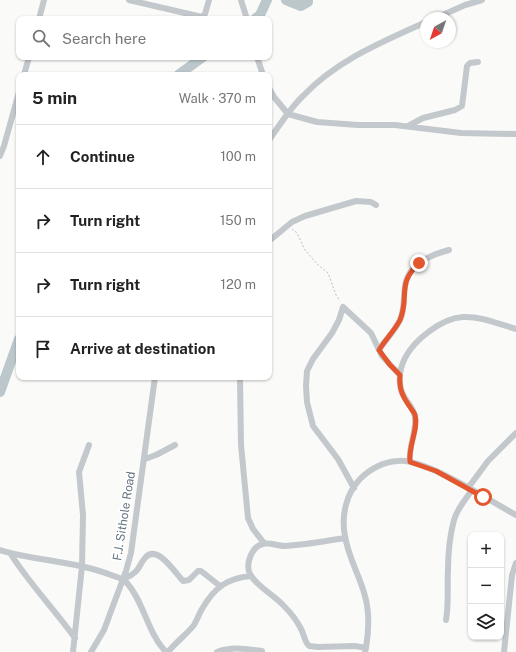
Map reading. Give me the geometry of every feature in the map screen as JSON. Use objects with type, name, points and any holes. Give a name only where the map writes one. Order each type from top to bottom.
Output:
[{"type":"street","points":[[40,16],[44,0]]},
{"type":"street","points":[[129,0],[198,16]]},
{"type":"street","points":[[203,16],[209,0]]},
{"type":"street","points":[[241,0],[247,16]]},
{"type":"street","points":[[449,12],[482,0]]},
{"type":"street","points":[[272,136],[302,96],[322,77],[350,58],[420,25]]},
{"type":"street","points":[[25,72],[28,60]]},
{"type":"street","points":[[258,60],[262,72]]},
{"type":"street","points":[[408,126],[423,118],[460,108],[462,106],[467,66],[470,63],[478,62]]},
{"type":"street","points":[[272,93],[288,114],[317,122],[408,126],[461,133],[516,134]]},
{"type":"street","points":[[0,156],[16,103]]},
{"type":"street","points":[[272,239],[292,222],[305,216],[356,201],[371,202],[376,205]]},
{"type":"street","points":[[379,350],[400,320],[404,304],[405,284],[408,276],[425,258],[449,250]]},
{"type":"street","points":[[354,488],[338,459],[313,426],[306,386],[307,371],[313,359],[332,333],[339,320],[343,307],[371,333],[379,350],[390,365],[400,375]]},
{"type":"street","points":[[410,462],[409,454],[416,423],[415,415],[401,392],[400,375],[405,358],[434,327],[452,319],[471,317],[516,328]]},
{"type":"street","name":"F.J. Sithole Road","points":[[91,652],[104,630],[131,553],[155,380]]},
{"type":"street","points":[[240,380],[241,446],[248,518],[250,524],[264,543]]},
{"type":"street","points":[[446,620],[448,602],[448,569],[452,531],[455,519],[470,489],[488,461],[516,433]]},
{"type":"street","points":[[145,459],[175,445]]},
{"type":"street","points":[[73,652],[82,566],[83,515],[79,472],[89,446]]},
{"type":"street","points":[[345,538],[285,546],[264,543],[254,549],[249,561],[248,569],[251,576],[285,607],[300,627],[309,646],[356,646],[366,650],[369,618],[366,596],[348,549],[343,525],[346,503],[354,488],[367,472],[375,467],[398,461],[410,462],[436,471],[516,515]]},
{"type":"street","points":[[1,550],[82,566],[102,571],[123,579],[134,592],[154,638],[167,652],[193,625],[204,605],[220,586],[235,579],[251,576]]},
{"type":"street","points":[[10,553],[75,638]]},
{"type":"street","points":[[123,579],[135,573],[148,555],[154,554],[162,557],[183,581],[189,580],[198,571],[201,571],[220,586]]},
{"type":"street","points":[[504,652],[512,575],[516,563]]},
{"type":"street","points":[[217,652],[236,648],[262,651]]},
{"type":"path","points":[[286,227],[295,232],[305,250],[316,264],[328,273],[336,295],[343,307]]},
{"type":"waterway","points":[[259,16],[267,0]]},
{"type":"waterway","points":[[286,0],[301,6],[308,2],[308,0]]},
{"type":"waterway","points":[[182,72],[199,60]]},
{"type":"waterway","points":[[0,392],[16,347]]},
{"type":"route","points":[[419,263],[408,276],[405,284],[404,304],[400,320],[379,350],[382,356],[400,375],[401,392],[415,415],[416,423],[409,454],[410,462],[436,471],[483,497]]}]
